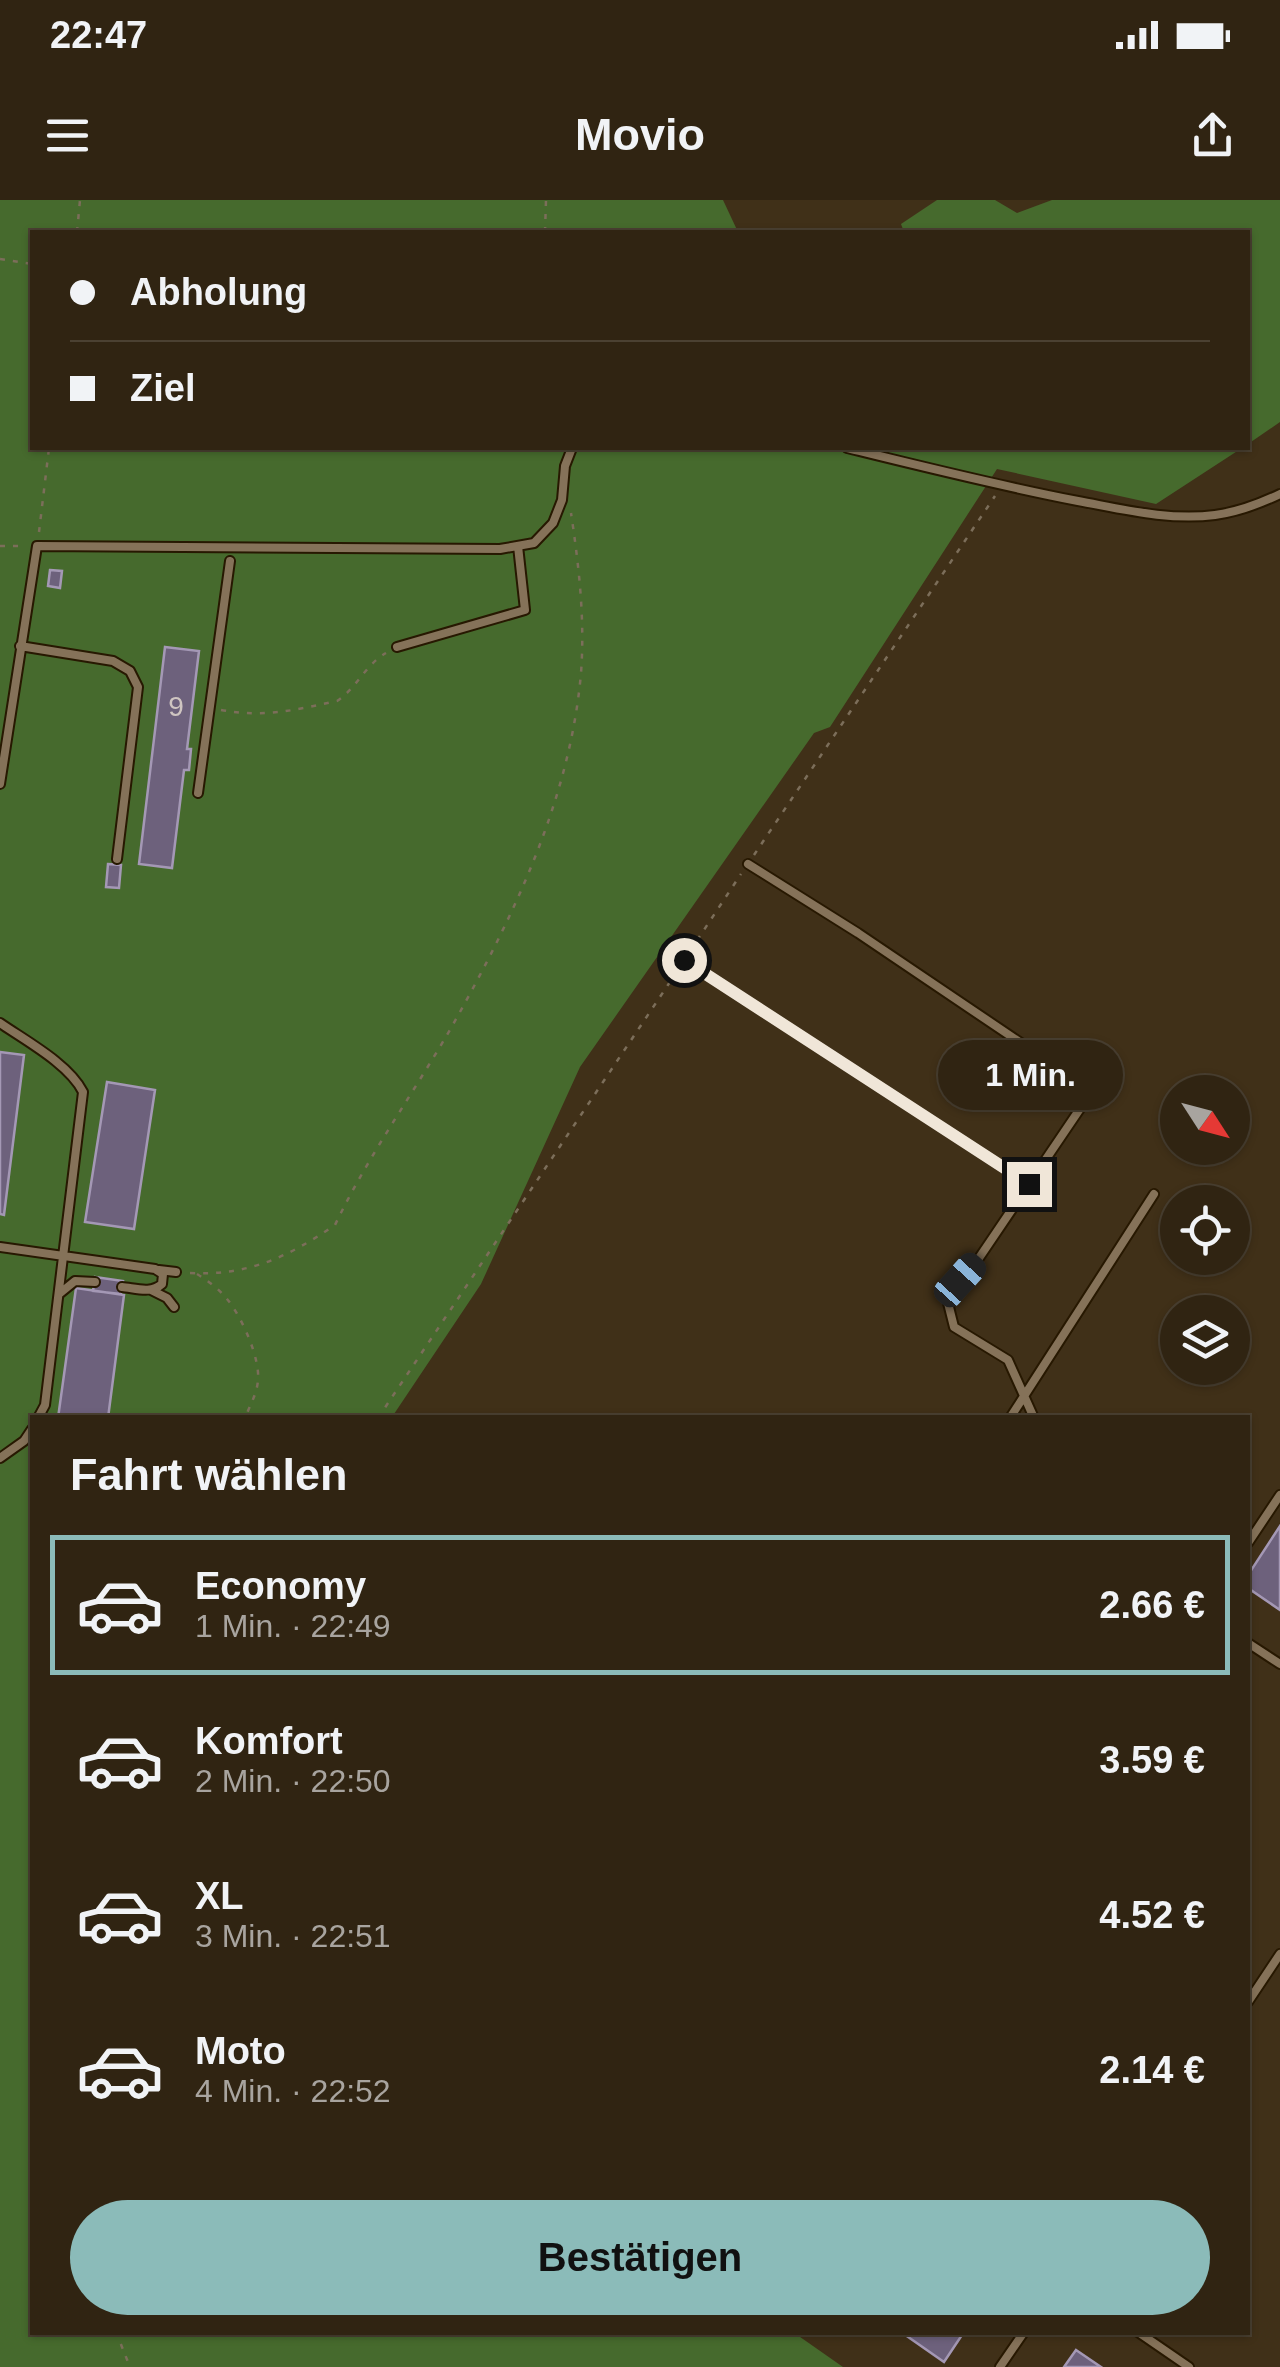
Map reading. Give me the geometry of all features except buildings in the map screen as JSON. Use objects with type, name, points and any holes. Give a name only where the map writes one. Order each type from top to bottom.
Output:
[{"type":"lane","points":[[0,784],[37,546],[518,546],[534,543],[553,522],[562,500],[565,466],[571,450]]},
{"type":"lane","points":[[854,450],[1002,486],[1131,511],[1214,515],[1257,505],[1280,494]]},
{"type":"lane","points":[[397,647],[524,610],[518,546]]},
{"type":"lane","points":[[198,793],[230,561]]},
{"type":"lane","points":[[20,646],[113,660],[130,671],[138,687],[117,859]]},
{"type":"lane","points":[[748,864],[1092,1091],[975,1264],[946,1296],[954,1327],[1008,1360],[1032,1415]]},
{"type":"lane","points":[[684,960],[1029,1184]]},
{"type":"lane","points":[[0,1023],[62,1068],[83,1092],[42,1415]]},
{"type":"lane","points":[[1012,1415],[1154,1194]]},
{"type":"lane","points":[[0,1248],[176,1272]]},
{"type":"lane","points":[[151,1290],[158,1288],[164,1278],[155,1269]]},
{"type":"lane","points":[[59,1294],[75,1281],[95,1282]]},
{"type":"lane","points":[[122,1286],[151,1290],[167,1298],[174,1307]]},
{"type":"lane","points":[[0,1458],[30,1432]]},
{"type":"lane","points":[[1250,1540],[1280,1495]]},
{"type":"lane","points":[[1250,1644],[1280,1664]]},
{"type":"lane","points":[[1250,1999],[1280,1954]]},
{"type":"lane","points":[[1000,2367],[1022,2335]]},
{"type":"lane","points":[[1142,2335],[1189,2367]]},
{"type":"path","points":[[76,230],[80,200]]},
{"type":"path","points":[[544,230],[546,200]]},
{"type":"path","points":[[0,259],[30,264]]},
{"type":"path","points":[[0,546],[37,546],[49,450]]},
{"type":"path","points":[[176,1272],[243,1271],[306,1245],[335,1225],[452,1026],[517,904],[565,768],[581,672],[577,554]]},
{"type":"path","points":[[210,707],[253,715],[337,700],[345,696],[374,660],[397,647]]},
{"type":"path","points":[[195,1273],[228,1300],[254,1353],[259,1375],[245,1415]]},
{"type":"path","points":[[117,2335],[130,2367]]},
{"type":"green space","points":[[0,200],[723,200],[737,230],[30,230],[30,450],[1239,450],[1156,504],[997,469],[830,727],[814,733],[580,1067],[481,1284],[393,1415],[30,1415],[30,2335],[797,2335],[843,2367],[0,2367]]},
{"type":"green space","points":[[937,200],[995,200],[1017,213],[1052,200],[1280,200],[1280,422],[1250,443],[1250,230],[903,230],[901,224]]},
{"type":"route","points":[[684,960],[1029,1184]]}]
